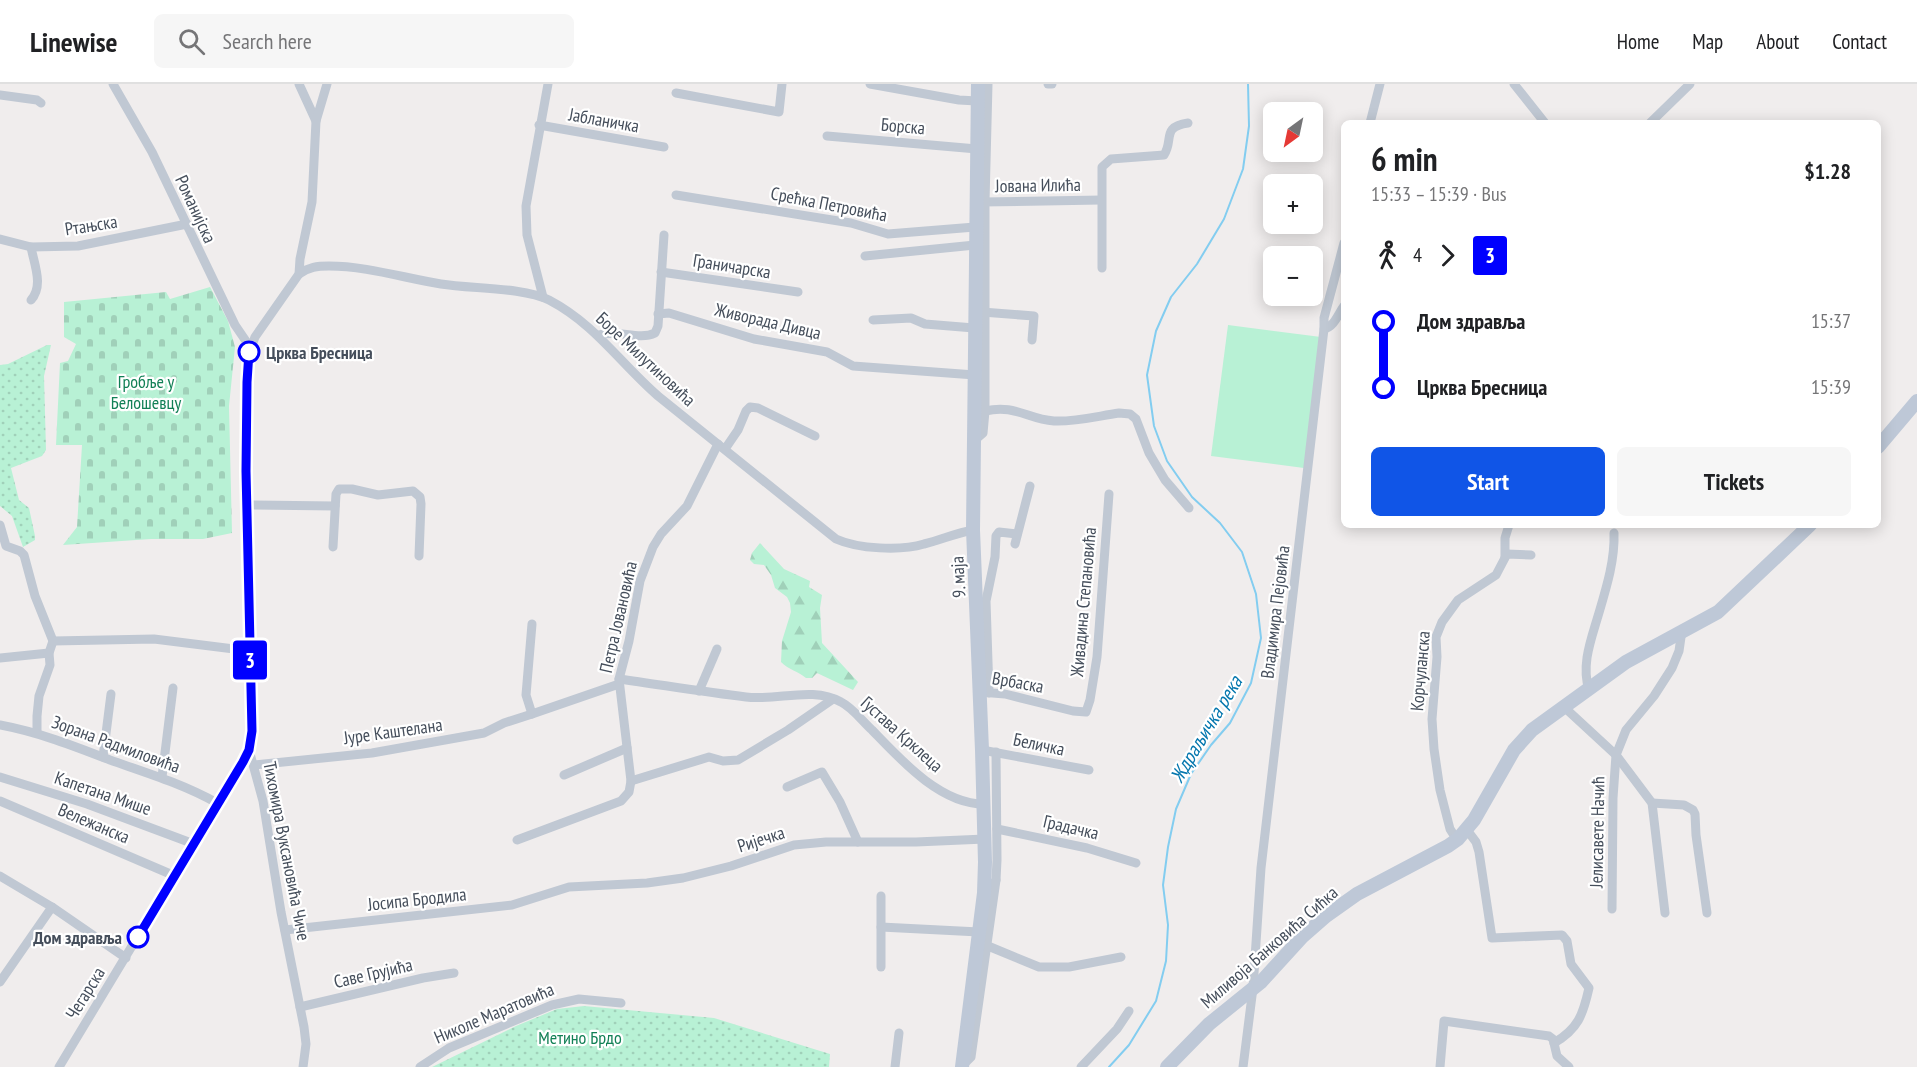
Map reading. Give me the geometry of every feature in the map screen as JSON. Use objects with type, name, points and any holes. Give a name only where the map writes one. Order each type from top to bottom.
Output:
[{"type":"main road","name":"9. маја","points":[[967,1064],[984,893],[984,804],[989,751],[973,531],[976,439],[974,328],[980,312],[975,245],[975,227],[981,202],[977,149],[978,84]]},
{"type":"main road","points":[[1881,443],[1917,401]]},
{"type":"main road","name":"Миливоја Банковића Сићка","points":[[1167,1067],[1209,1024],[1253,988],[1302,937],[1326,916],[1357,894],[1462,835],[1523,740],[1532,730],[1626,662],[1718,612],[1807,528]]},
{"type":"street","name":"Романијска","points":[[113,84],[152,152],[235,325],[250,347]]},
{"type":"street","points":[[300,84],[316,121]]},
{"type":"street","name":"Тихомира Вуксановића Чиче","points":[[303,1067],[306,1044],[300,1007],[263,801],[249,750],[252,731],[246,392],[250,347],[263,324],[299,274],[312,202],[316,121],[327,84]]},
{"type":"street","points":[[543,297],[530,250],[526,217],[539,126],[548,84]]},
{"type":"street","points":[[676,93],[779,112],[782,84]]},
{"type":"street","points":[[870,84],[959,100],[977,101]]},
{"type":"street","points":[[976,439],[983,433],[985,411],[980,312],[981,202],[988,84]]},
{"type":"street","points":[[1371,120],[1380,84]]},
{"type":"street","points":[[1514,84],[1543,120]]},
{"type":"street","points":[[1653,120],[1690,84]]},
{"type":"street","points":[[0,95],[37,100],[41,103]]},
{"type":"street","name":"Јована Илића","points":[[1102,268],[1101,171],[1106,162],[1111,159],[1164,155],[1170,132],[1175,127],[1188,123]]},
{"type":"street","name":"Јабланичка","points":[[539,126],[664,147]]},
{"type":"street","name":"Борска","points":[[827,136],[977,149]]},
{"type":"street","name":"Срећка Петровића","points":[[676,195],[851,223],[888,234],[975,227]]},
{"type":"street","name":"Јована Илића","points":[[981,202],[1101,200]]},
{"type":"street","name":"Ртањска","points":[[0,239],[31,247],[78,246],[187,224]]},
{"type":"street","points":[[599,335],[608,332],[647,336],[653,335],[657,330],[664,235]]},
{"type":"street","points":[[865,256],[975,245]]},
{"type":"street","points":[[31,247],[38,285],[36,295],[31,300]]},
{"type":"street","name":"Владимира Пејовића","points":[[1243,1067],[1253,988],[1261,868],[1326,310],[1341,256]]},
{"type":"street","name":"Боре Милутиновића","points":[[299,274],[310,267],[338,266],[440,284],[543,297],[599,335],[646,386],[831,536],[849,544],[909,547],[960,532],[973,531]]},
{"type":"street","name":"Граничарска","points":[[661,272],[798,292]]},
{"type":"street","points":[[1324,328],[1329,327],[1341,310]]},
{"type":"street","points":[[980,312],[1034,316],[1032,340]]},
{"type":"street","name":"Живорада Дивца","points":[[658,314],[669,313],[754,339],[822,351],[853,366],[975,375]]},
{"type":"street","points":[[873,320],[911,318],[925,324],[974,328]]},
{"type":"street","name":"Петра Јовановића","points":[[631,782],[619,681],[640,581],[649,554],[661,534],[687,506],[721,447],[738,430],[750,407],[758,408],[815,436]]},
{"type":"street","points":[[985,411],[998,408],[1011,409],[1054,421],[1119,413],[1130,414],[1136,419],[1149,453],[1165,480],[1189,508]]},
{"type":"street","points":[[984,692],[986,601],[995,557],[996,536],[999,532],[1016,539],[1030,486]]},
{"type":"street","points":[[333,548],[336,494],[339,489],[378,495],[407,491],[416,493],[420,497],[419,556]]},
{"type":"street","name":"Живадина Степановића","points":[[1086,712],[1097,657],[1109,494]]},
{"type":"street","points":[[247,505],[335,506]]},
{"type":"street","points":[[0,525],[6,546],[24,555],[35,596],[53,641],[49,653],[50,665],[38,706],[37,733]]},
{"type":"street","points":[[1505,557],[1505,538],[1508,528]]},
{"type":"street","points":[[1589,690],[1586,672],[1589,644],[1613,557],[1614,533]]},
{"type":"street","points":[[1505,557],[1509,554],[1531,555]]},
{"type":"street","name":"Корчуланска","points":[[1505,557],[1500,570],[1493,578],[1471,591],[1452,607],[1436,637],[1437,657],[1432,719],[1434,749],[1440,790],[1450,829],[1476,842],[1492,938],[1562,935],[1567,941],[1571,964],[1589,988],[1585,1007],[1572,1030],[1554,1043]]},
{"type":"street","points":[[532,624],[526,695],[532,714]]},
{"type":"street","name":"Јелисавете Начић","points":[[1612,909],[1613,798],[1616,755],[1626,730],[1654,696],[1672,668],[1679,651],[1682,630]]},
{"type":"street","points":[[53,641],[154,639],[250,651]]},
{"type":"street","points":[[699,691],[717,649]]},
{"type":"street","points":[[0,658],[49,653]]},
{"type":"street","name":"Густава Крклеца","points":[[619,681],[755,698],[810,694],[833,699],[850,708],[908,766],[927,781],[961,800],[984,804]]},
{"type":"street","name":"Јуре Каштелана","points":[[254,765],[372,753],[484,733],[619,681]]},
{"type":"street","points":[[162,777],[173,688]]},
{"type":"street","name":"Врбаска","points":[[984,692],[1005,694],[1073,711],[1086,712]]},
{"type":"street","points":[[102,757],[111,694]]},
{"type":"street","points":[[517,840],[621,801],[629,792],[631,782],[709,757],[730,762],[738,760],[833,699]]},
{"type":"street","points":[[1564,707],[1616,755],[1652,803],[1665,913]]},
{"type":"street","name":"Зорана Радмиловића","points":[[0,725],[37,733],[162,777],[190,788],[217,803]]},
{"type":"street","points":[[564,775],[627,748]]},
{"type":"street","name":"Чегарска","points":[[59,1067],[249,750]]},
{"type":"street","points":[[967,1064],[988,946],[996,880],[997,829],[989,751]]},
{"type":"street","name":"Беличка","points":[[989,751],[1089,770]]},
{"type":"street","points":[[787,787],[822,772],[840,802],[858,842]]},
{"type":"street","name":"Капетана Мише","points":[[0,777],[87,804],[194,844]]},
{"type":"street","name":"Вележанска","points":[[0,801],[175,876]]},
{"type":"street","points":[[1652,803],[1684,805],[1693,810],[1707,913]]},
{"type":"street","name":"Градачка","points":[[997,829],[1087,848],[1136,863]]},
{"type":"street","name":"Ријечка","points":[[551,893],[568,887],[647,883],[683,878],[720,869],[794,845],[985,839]]},
{"type":"street","points":[[0,876],[52,907],[126,958]]},
{"type":"street","points":[[984,893],[996,880]]},
{"type":"street","name":"Јосипа Бродила","points":[[285,930],[512,905],[551,893]]},
{"type":"street","points":[[881,896],[881,967]]},
{"type":"street","points":[[0,982],[52,907]]},
{"type":"street","points":[[881,927],[979,932]]},
{"type":"street","points":[[988,946],[1039,967],[1069,967],[1121,957]]},
{"type":"street","name":"Саве Грујића","points":[[300,1007],[423,978],[454,973]]},
{"type":"street","name":"Николе Маратовића","points":[[420,1067],[449,1048],[552,1005],[579,999],[621,1003]]},
{"type":"street","points":[[1081,1067],[1117,1029],[1129,1011]]},
{"type":"street","points":[[1440,1067],[1444,1021],[1549,1036],[1554,1043],[1557,1056],[1569,1067]]},
{"type":"street","points":[[895,1067],[899,1033]]},
{"type":"green space","name":"Гробље у Белошевцу","points":[[210,287],[228,321],[235,347],[229,406],[232,533],[203,539],[151,539],[63,545],[77,527],[82,445],[56,445],[60,363],[68,361],[76,344],[64,337],[64,302],[166,292],[170,299]]},
{"type":"green space","points":[[1228,325],[1321,337],[1304,468],[1211,456]]},
{"type":"green space","points":[[51,345],[44,376],[46,450],[42,456],[11,468],[19,500],[29,508],[35,536],[35,540],[23,547],[12,516],[0,506],[0,365],[8,364]]},
{"type":"green space","points":[[760,543],[784,569],[810,581],[809,587],[822,595],[820,608],[822,643],[858,682],[853,690],[817,673],[812,678],[806,678],[781,662],[782,641],[791,612],[790,603],[787,597],[775,588],[771,575],[764,565],[754,564],[750,560],[752,553]]},
{"type":"green space","name":"Метино Брдо","points":[[584,1006],[714,1018],[830,1054],[829,1067],[432,1067],[516,1026],[557,1009]]},
{"type":"waterway","name":"Ждраљичка река","points":[[1109,1067],[1129,1045],[1156,1001],[1166,961],[1168,925],[1163,885],[1176,809],[1191,774],[1230,723],[1251,683],[1261,638],[1256,594],[1242,552],[1220,523],[1192,497],[1167,461],[1154,426],[1147,375],[1156,331],[1171,297],[1197,264],[1224,219],[1243,169],[1249,126],[1248,84]]},
{"type":"bus line","name":"3","points":[[138,937],[243,762],[251,744],[246,471],[249,352]]},
{"type":"place","name":"Црква Бресница","points":[[249,352]]},
{"type":"place","name":"Дом здравља","points":[[138,937]]}]
